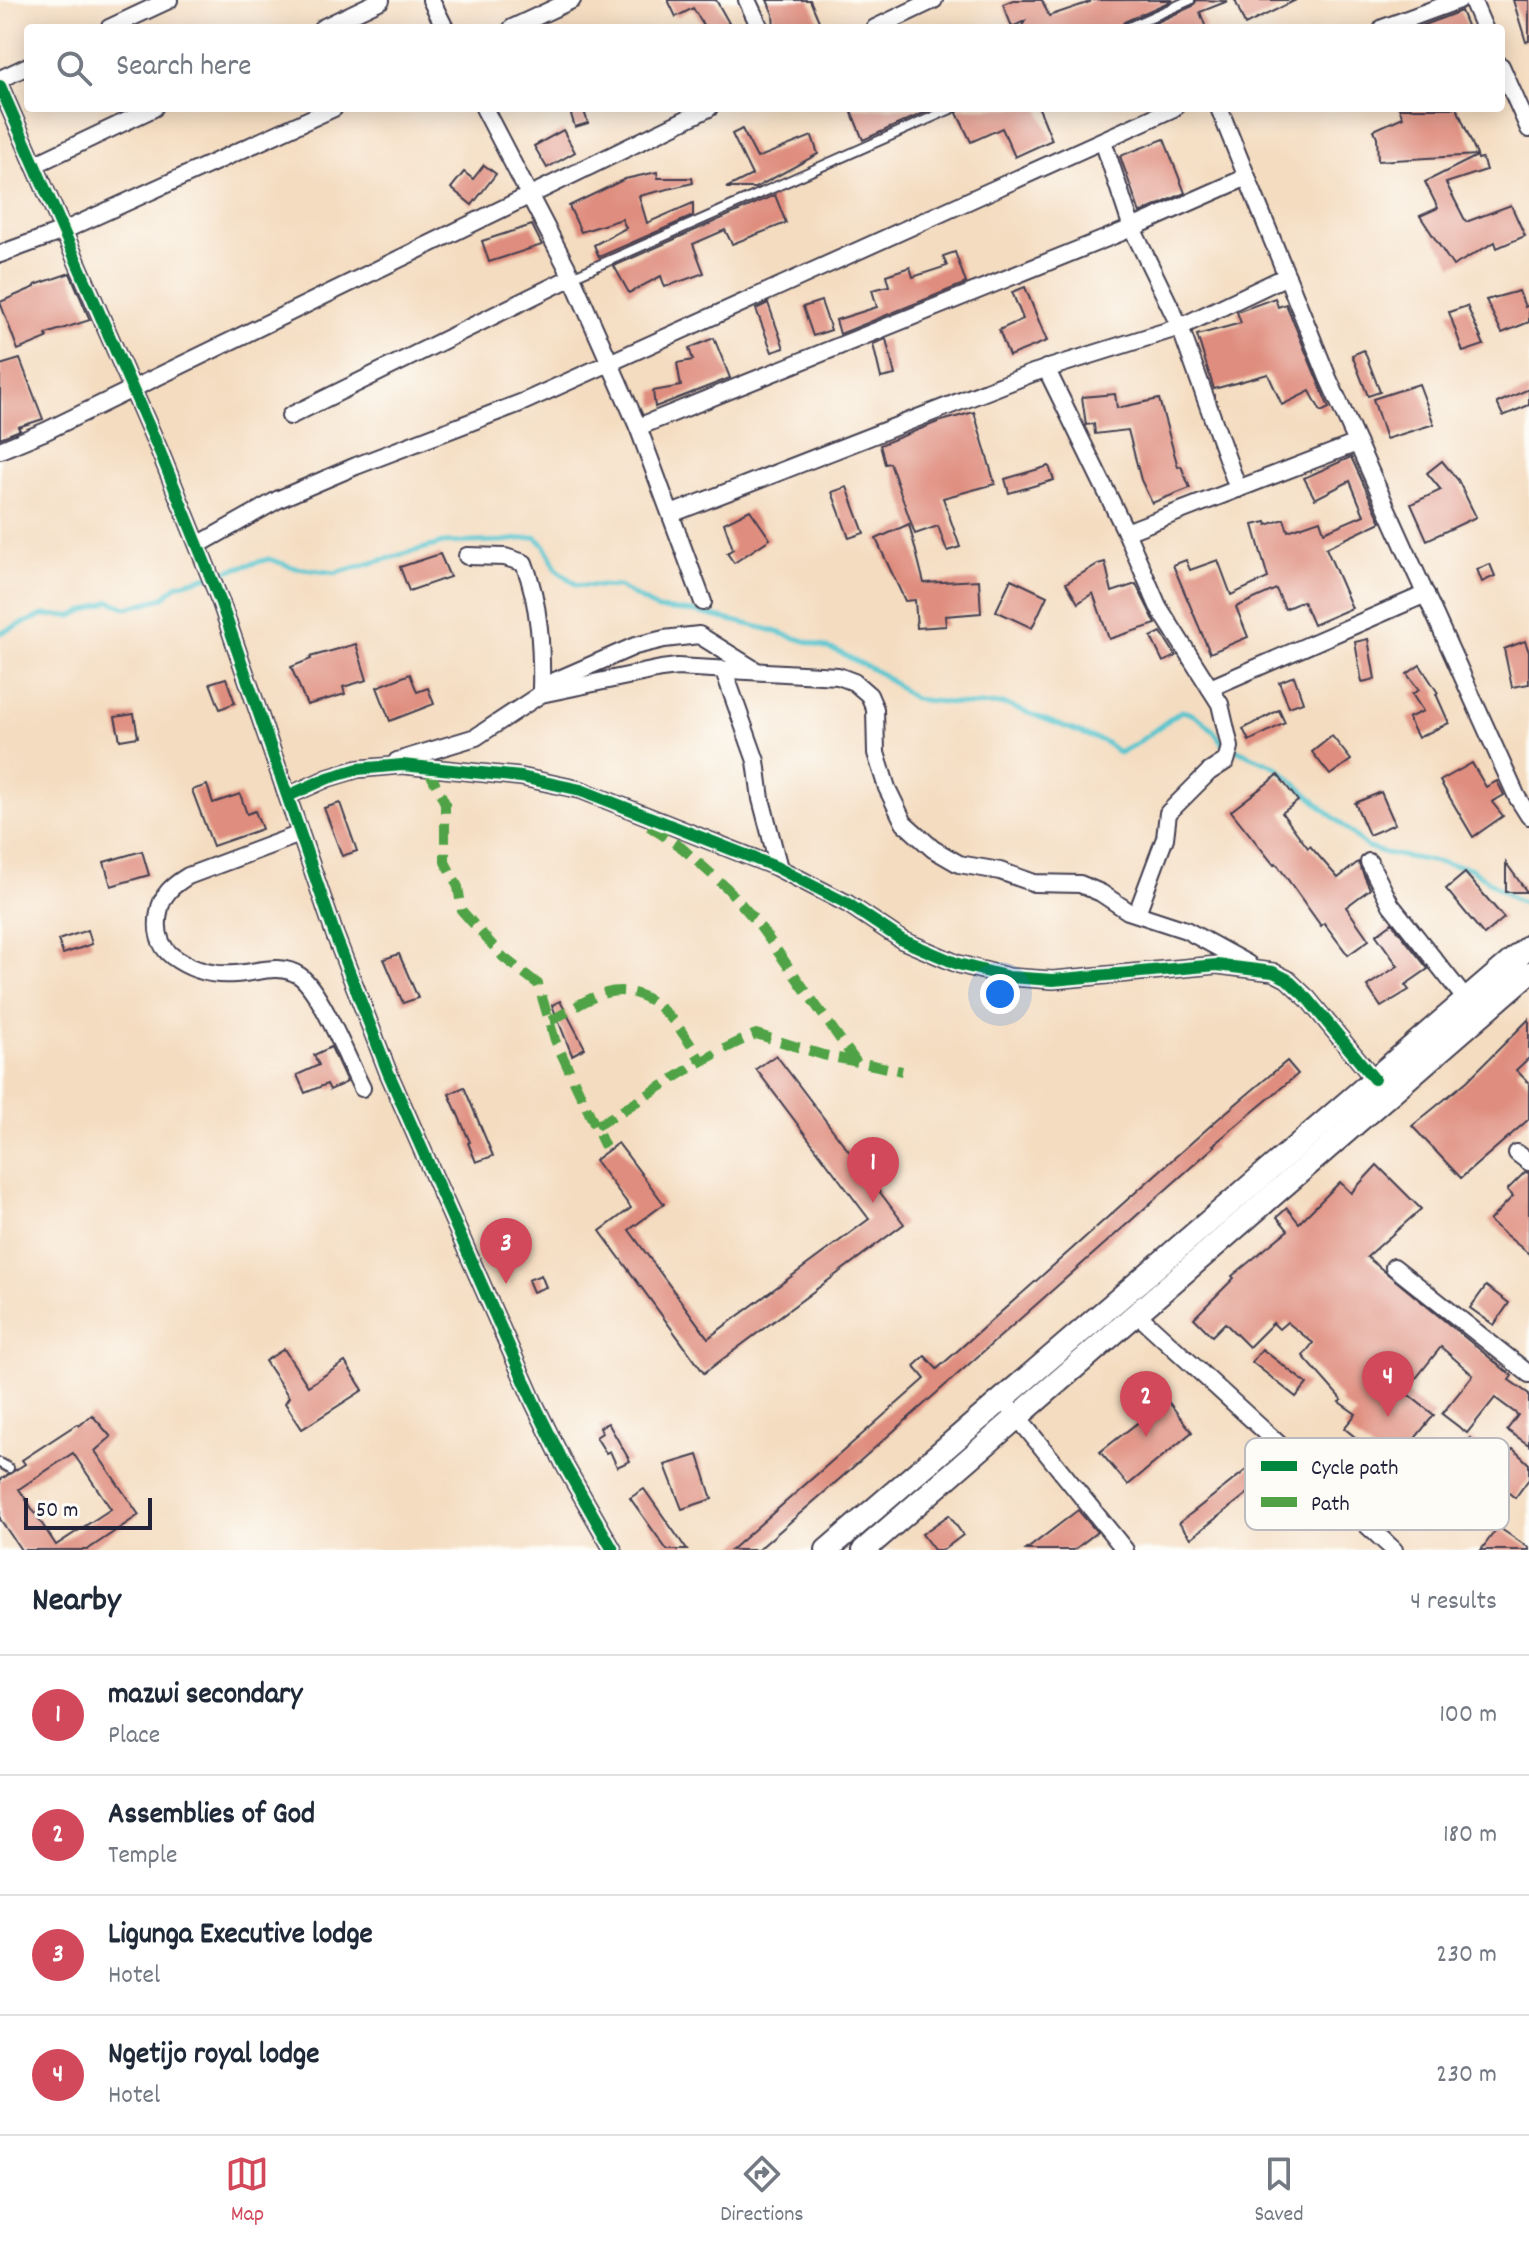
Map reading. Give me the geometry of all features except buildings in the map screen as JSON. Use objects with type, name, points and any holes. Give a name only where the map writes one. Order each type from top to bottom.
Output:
[{"type":"main road","points":[[827,1550],[1529,946]]},
{"type":"main road","points":[[864,1550],[1529,973]]},
{"type":"street","points":[[118,24],[169,0]]},
{"type":"street","points":[[330,24],[381,0]]},
{"type":"street","points":[[431,0],[443,24]]},
{"type":"street","points":[[521,24],[572,0]]},
{"type":"street","points":[[883,24],[934,0]]},
{"type":"street","points":[[1394,24],[1459,0]]},
{"type":"street","points":[[1472,0],[1482,24]]},
{"type":"street","points":[[750,1],[759,24]]},
{"type":"street","points":[[0,79],[24,68]]},
{"type":"street","points":[[1505,75],[1529,129]]},
{"type":"street","points":[[0,86],[221,603],[300,834],[388,1072],[546,1428],[613,1550]]},
{"type":"street","points":[[34,165],[146,112]]},
{"type":"street","points":[[0,254],[63,231],[325,112]]},
{"type":"street","points":[[486,112],[572,277],[638,427],[703,602]]},
{"type":"street","points":[[0,450],[131,390],[701,112]]},
{"type":"street","points":[[198,545],[279,499],[523,402],[1165,112]]},
{"type":"street","points":[[1221,112],[1328,378],[1517,797],[1529,816]]},
{"type":"street","points":[[1103,141],[1132,228],[1180,327],[1238,489]]},
{"type":"street","points":[[638,427],[1132,228],[1247,177]]},
{"type":"street","points":[[671,514],[1046,368],[1180,327],[1287,276]]},
{"type":"street","points":[[290,416],[572,277]]},
{"type":"street","points":[[1046,368],[1126,532],[1158,606],[1220,704],[1227,730],[1229,756],[1173,805],[1168,813],[1165,838],[1137,913]]},
{"type":"street","points":[[1126,532],[1357,443]]},
{"type":"street","points":[[467,556],[505,557],[524,563],[543,656],[541,691]]},
{"type":"street","points":[[1210,688],[1426,594]]},
{"type":"street","points":[[377,767],[476,737],[541,691],[635,646],[699,635],[759,673]]},
{"type":"street","points":[[541,691],[677,667],[838,676],[854,682],[869,695],[875,709],[876,753],[887,788],[904,823],[933,849],[959,864],[1000,871],[1034,883],[1080,884],[1101,893],[1128,911],[1186,930],[1257,969]]},
{"type":"street","points":[[724,671],[756,761],[761,799],[779,868]]},
{"type":"street","points":[[288,796],[328,778],[377,767],[427,767],[508,775],[581,790],[779,868],[848,904],[902,940],[958,964],[1009,977],[1053,980],[1217,965],[1273,972],[1287,979],[1308,999],[1374,1079]]},
{"type":"street","points":[[300,834],[174,884],[160,906],[157,921],[159,940],[167,953],[201,972],[237,974],[272,968],[300,976],[319,1003],[362,1088]]},
{"type":"street","points":[[1369,862],[1391,905],[1467,1001]]},
{"type":"street","points":[[1394,1267],[1529,1374]]},
{"type":"street","points":[[1137,1314],[1272,1438]]},
{"type":"street","points":[[1002,1398],[1125,1550]]},
{"type":"street","points":[[1372,1530],[1394,1550]]},
{"type":"lane","points":[[1136,24],[1190,0]]},
{"type":"lane","points":[[572,277],[944,112]]},
{"type":"waterway","points":[[0,633],[43,615],[72,616],[110,601],[127,608],[163,598],[177,585],[269,559],[296,568],[336,573],[443,543],[536,537],[545,546],[557,570],[577,585],[619,587],[658,609],[696,612],[767,629],[837,651],[883,675],[914,699],[970,705],[1004,704],[1105,742],[1119,753],[1181,711],[1206,723],[1223,744]]},
{"type":"waterway","points":[[1233,748],[1277,767],[1367,847],[1470,868],[1515,900],[1529,905]]},
{"type":"marked path","points":[[427,767],[445,803],[445,862],[458,887],[462,911],[503,957],[538,984],[555,1040],[605,1147]]},
{"type":"marked path","points":[[649,826],[682,848],[727,888],[756,921],[857,1063]]},
{"type":"marked path","points":[[550,1021],[606,993],[622,991],[637,994],[663,1010],[701,1061]]},
{"type":"marked path","points":[[596,1126],[695,1066],[756,1034],[823,1055],[902,1071]]},
{"type":"cycle path","points":[[0,86],[160,452],[221,603],[335,935],[388,1072],[534,1403],[565,1466],[613,1550]]},
{"type":"cycle path","points":[[288,796],[358,769],[402,765],[521,777],[581,790],[776,867],[848,904],[902,940],[958,964],[1009,977],[1053,980],[1217,965],[1273,972],[1287,979],[1308,999],[1374,1079]]},
{"type":"place","name":"mazwi secondary","points":[[873,1203]]},
{"type":"place","name":"Ligunga Executive lodge","points":[[506,1284]]},
{"type":"place","name":"Ngetijo royal lodge","points":[[1388,1417]]},
{"type":"place","name":"Assemblies of God","points":[[1146,1437]]}]
